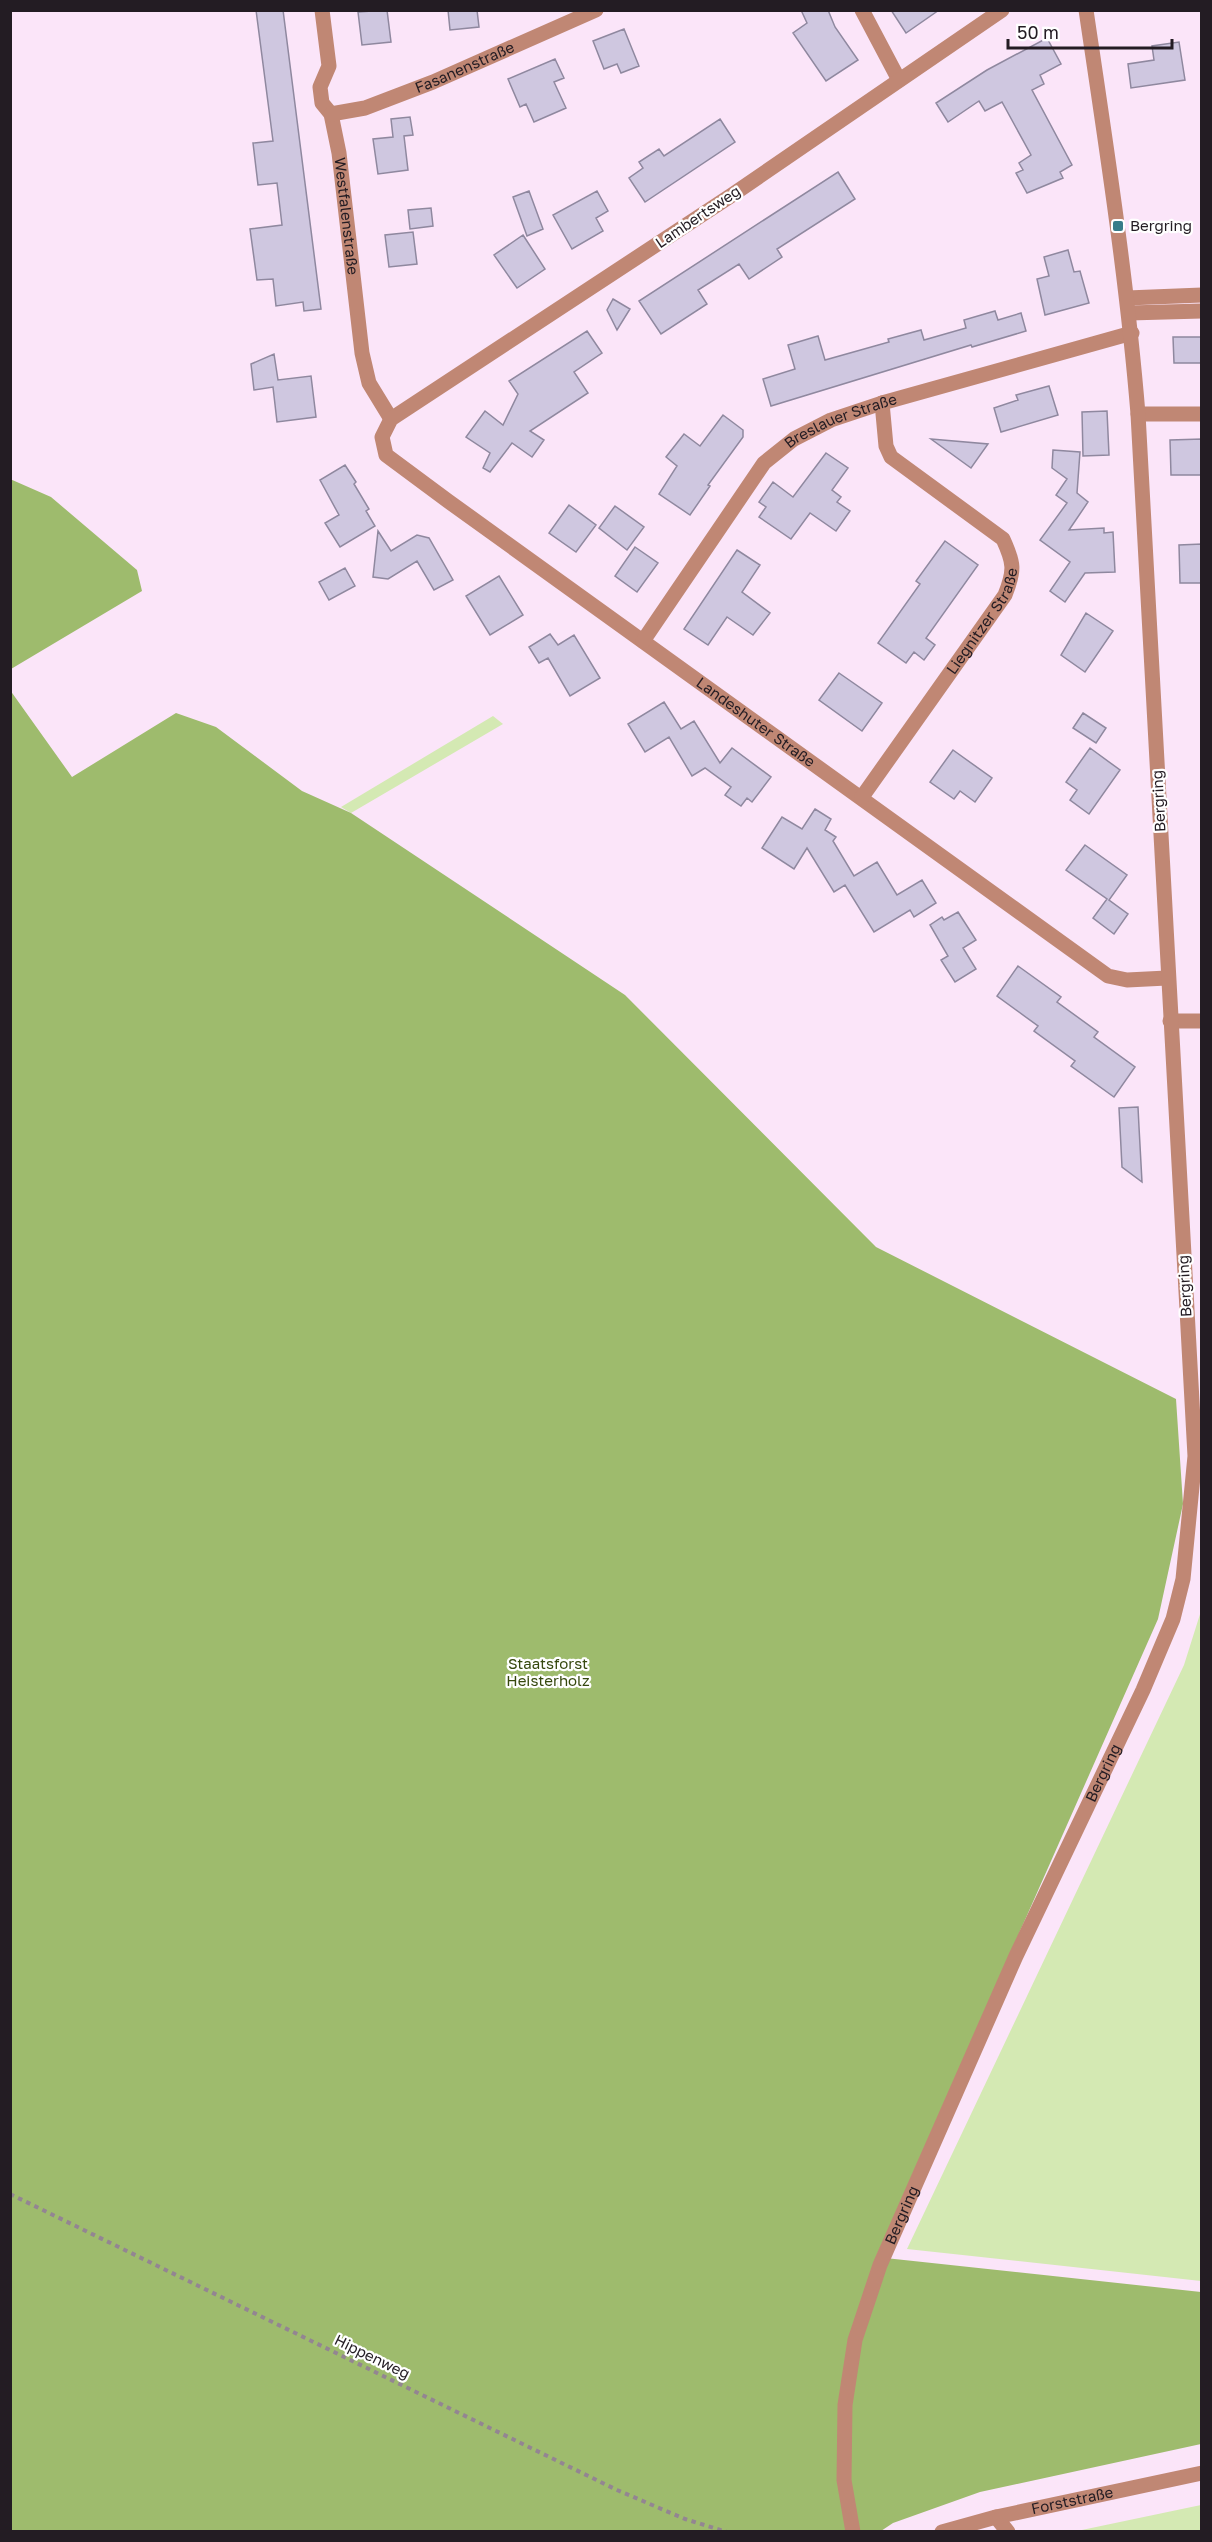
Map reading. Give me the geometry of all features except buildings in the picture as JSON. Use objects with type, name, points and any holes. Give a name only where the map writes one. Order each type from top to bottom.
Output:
[{"type":"street","name":"Westfalenstraße","points":[[322,10],[329,66],[320,87],[322,103],[331,114],[339,153],[362,353],[369,383],[392,419]]},
{"type":"street","name":"Fasanenstraße","points":[[331,114],[365,108],[423,86],[596,10]]},
{"type":"street","points":[[862,10],[899,80]]},
{"type":"street","name":"Lambertsweg","points":[[392,419],[732,195],[1002,10]]},
{"type":"street","name":"Bergring","points":[[853,2532],[844,2480],[845,2404],[855,2340],[880,2265],[1016,1956],[1143,1690],[1173,1619],[1183,1579],[1195,1455],[1167,978],[1138,414],[1128,305],[1086,10]]},
{"type":"street","points":[[1128,305],[1202,295]]},
{"type":"street","points":[[1128,305],[1202,311]]},
{"type":"street","name":"Breslauer Straße","points":[[643,641],[764,463],[794,439],[831,420],[882,403],[1131,333]]},
{"type":"street","name":"Liegnitzer Straße","points":[[862,797],[1005,595],[1013,575],[1012,558],[1003,539],[891,457],[886,446],[882,403]]},
{"type":"street","points":[[1138,414],[1202,414]]},
{"type":"street","name":"Landeshuter Straße","points":[[392,419],[382,437],[386,455],[643,641],[1108,976],[1127,980],[1167,978]]},
{"type":"street","points":[[1170,1022],[1202,1021]]},
{"type":"street","name":"Forststraße","points":[[942,2532],[996,2517],[1202,2473]]},
{"type":"street","points":[[996,2517],[1008,2532]]},
{"type":"path","name":"Hippenweg","points":[[10,2194],[617,2490],[685,2519],[727,2532]]},
{"type":"green space","points":[[10,479],[51,497],[137,570],[142,591],[11,669]]},
{"type":"green space","name":"Staatsforst Heisterholz","points":[[10,690],[72,777],[176,713],[216,727],[302,791],[351,813],[625,995],[876,1247],[1176,1399],[1183,1504],[1158,1619],[876,2257],[1201,2292],[1201,2444],[980,2492],[893,2523],[881,2531],[11,2531]]},
{"type":"green space","points":[[493,716],[503,724],[351,813],[341,807]]},
{"type":"green space","points":[[1201,1611],[1201,2281],[907,2249],[1184,1665]]},
{"type":"green space","points":[[1201,2505],[1201,2531],[1077,2531]]},
{"type":"place","name":"Bergring","points":[[1118,226]]}]
